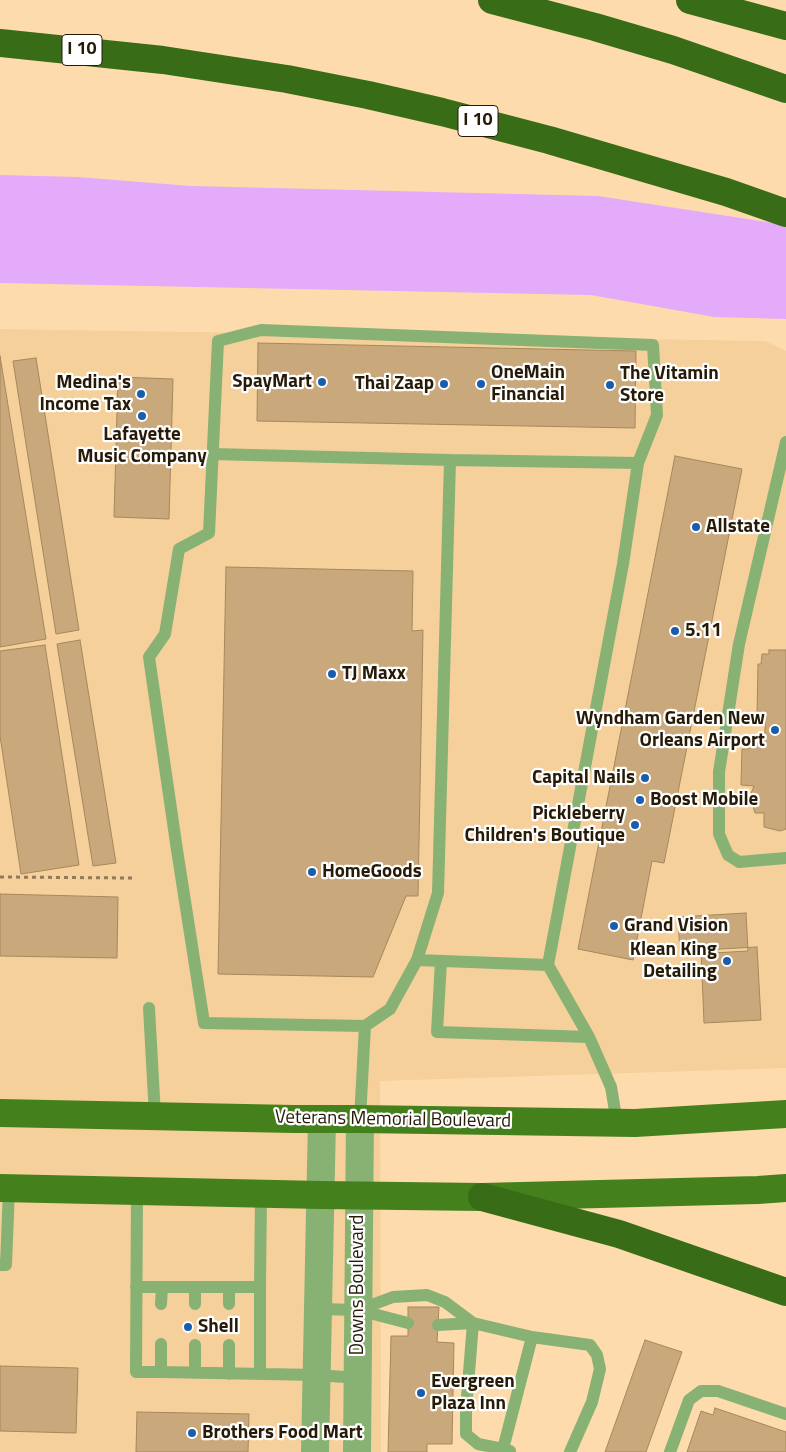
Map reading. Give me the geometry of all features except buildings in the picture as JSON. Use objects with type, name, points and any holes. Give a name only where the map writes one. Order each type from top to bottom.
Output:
[{"type":"highway","points":[[492,0],[612,32],[776,86]]},
{"type":"highway","points":[[690,0],[786,26]]},
{"type":"highway","name":"I 10","points":[[0,43],[163,60],[287,79],[442,112],[649,168],[786,213]]},
{"type":"highway","points":[[482,1196],[619,1234],[786,1292]]},
{"type":"main road","name":"Veterans Memorial Boulevard","points":[[0,1113],[617,1123],[786,1114]]},
{"type":"main road","points":[[758,1190],[786,1176]]},
{"type":"main road","points":[[4,1188],[359,1196],[482,1196],[786,1188]]},
{"type":"street","name":"Downs Boulevard","points":[[315,1452],[322,1119]]},
{"type":"street","name":"Downs Boulevard","points":[[357,1452],[360,1119]]},
{"type":"lane","points":[[450,460],[438,893],[417,960],[390,1009],[365,1026],[204,1023],[149,657],[165,634],[179,549],[209,533],[218,341],[261,330],[653,345],[657,415],[638,463],[624,564],[548,965],[589,1037],[611,1087],[617,1123]]},
{"type":"lane","points":[[786,442],[739,644],[719,772],[719,834],[728,854],[739,862],[786,858]]},
{"type":"lane","points":[[212,454],[638,463]]},
{"type":"lane","points":[[417,960],[548,965]]},
{"type":"lane","points":[[440,961],[437,1032],[589,1037]]},
{"type":"lane","points":[[149,1008],[155,1116]]},
{"type":"lane","points":[[360,1119],[365,1026]]},
{"type":"lane","points":[[0,1265],[6,1265],[4,1188]]},
{"type":"lane","points":[[137,1191],[136,1372],[317,1375],[358,1378]]},
{"type":"lane","points":[[260,1374],[261,1194]]},
{"type":"lane","points":[[136,1287],[260,1287]]},
{"type":"lane","points":[[161,1304],[162,1287]]},
{"type":"lane","points":[[195,1287],[195,1304]]},
{"type":"lane","points":[[229,1287],[229,1304]]},
{"type":"lane","points":[[358,1310],[393,1296],[427,1295],[445,1302],[472,1323]]},
{"type":"lane","points":[[318,1310],[358,1310],[408,1323]]},
{"type":"lane","points":[[472,1323],[466,1434],[478,1444],[507,1451],[532,1337]]},
{"type":"lane","points":[[438,1325],[472,1323],[532,1337],[590,1345],[597,1355],[600,1369],[592,1402],[570,1452]]},
{"type":"lane","points":[[161,1344],[161,1372]]},
{"type":"lane","points":[[229,1345],[229,1374]]},
{"type":"lane","points":[[195,1346],[196,1373]]},
{"type":"lane","points":[[670,1452],[688,1400],[701,1391],[718,1391],[786,1414]]},
{"type":"path","points":[[0,877],[132,878]]},
{"type":"shaded area","points":[[0,175],[77,177],[191,186],[598,196],[786,225],[786,319],[714,317],[591,295],[0,283]]},
{"type":"shaded area","points":[[0,329],[765,341],[786,351],[786,1068],[380,1081],[381,1452],[0,1452]]},
{"type":"place","name":"SpayMart","points":[[322,382]]},
{"type":"place","name":"Thai Zaap","points":[[444,384]]},
{"type":"place","name":"OneMain Financial","points":[[481,384]]},
{"type":"place","name":"The Vitamin Store","points":[[610,385]]},
{"type":"place","name":"Medina's Income Tax","points":[[141,394]]},
{"type":"place","name":"Lafayette Music Company","points":[[142,416]]},
{"type":"place","name":"Allstate","points":[[696,527]]},
{"type":"place","name":"5.11","points":[[675,631]]},
{"type":"place","name":"TJ Maxx","points":[[332,674]]},
{"type":"place","name":"Wyndham Garden New Orleans Airport","points":[[775,730]]},
{"type":"place","name":"Capital Nails","points":[[645,778]]},
{"type":"place","name":"Boost Mobile","points":[[640,800]]},
{"type":"place","name":"Pickleberry Children's Boutique","points":[[635,825]]},
{"type":"place","name":"HomeGoods","points":[[312,872]]},
{"type":"place","name":"Grand Vision","points":[[614,926]]},
{"type":"place","name":"Klean King Detailing","points":[[727,961]]},
{"type":"place","name":"Shell","points":[[188,1327]]},
{"type":"place","name":"Evergreen Plaza Inn","points":[[421,1393]]},
{"type":"place","name":"Brothers Food Mart","points":[[192,1433]]}]
